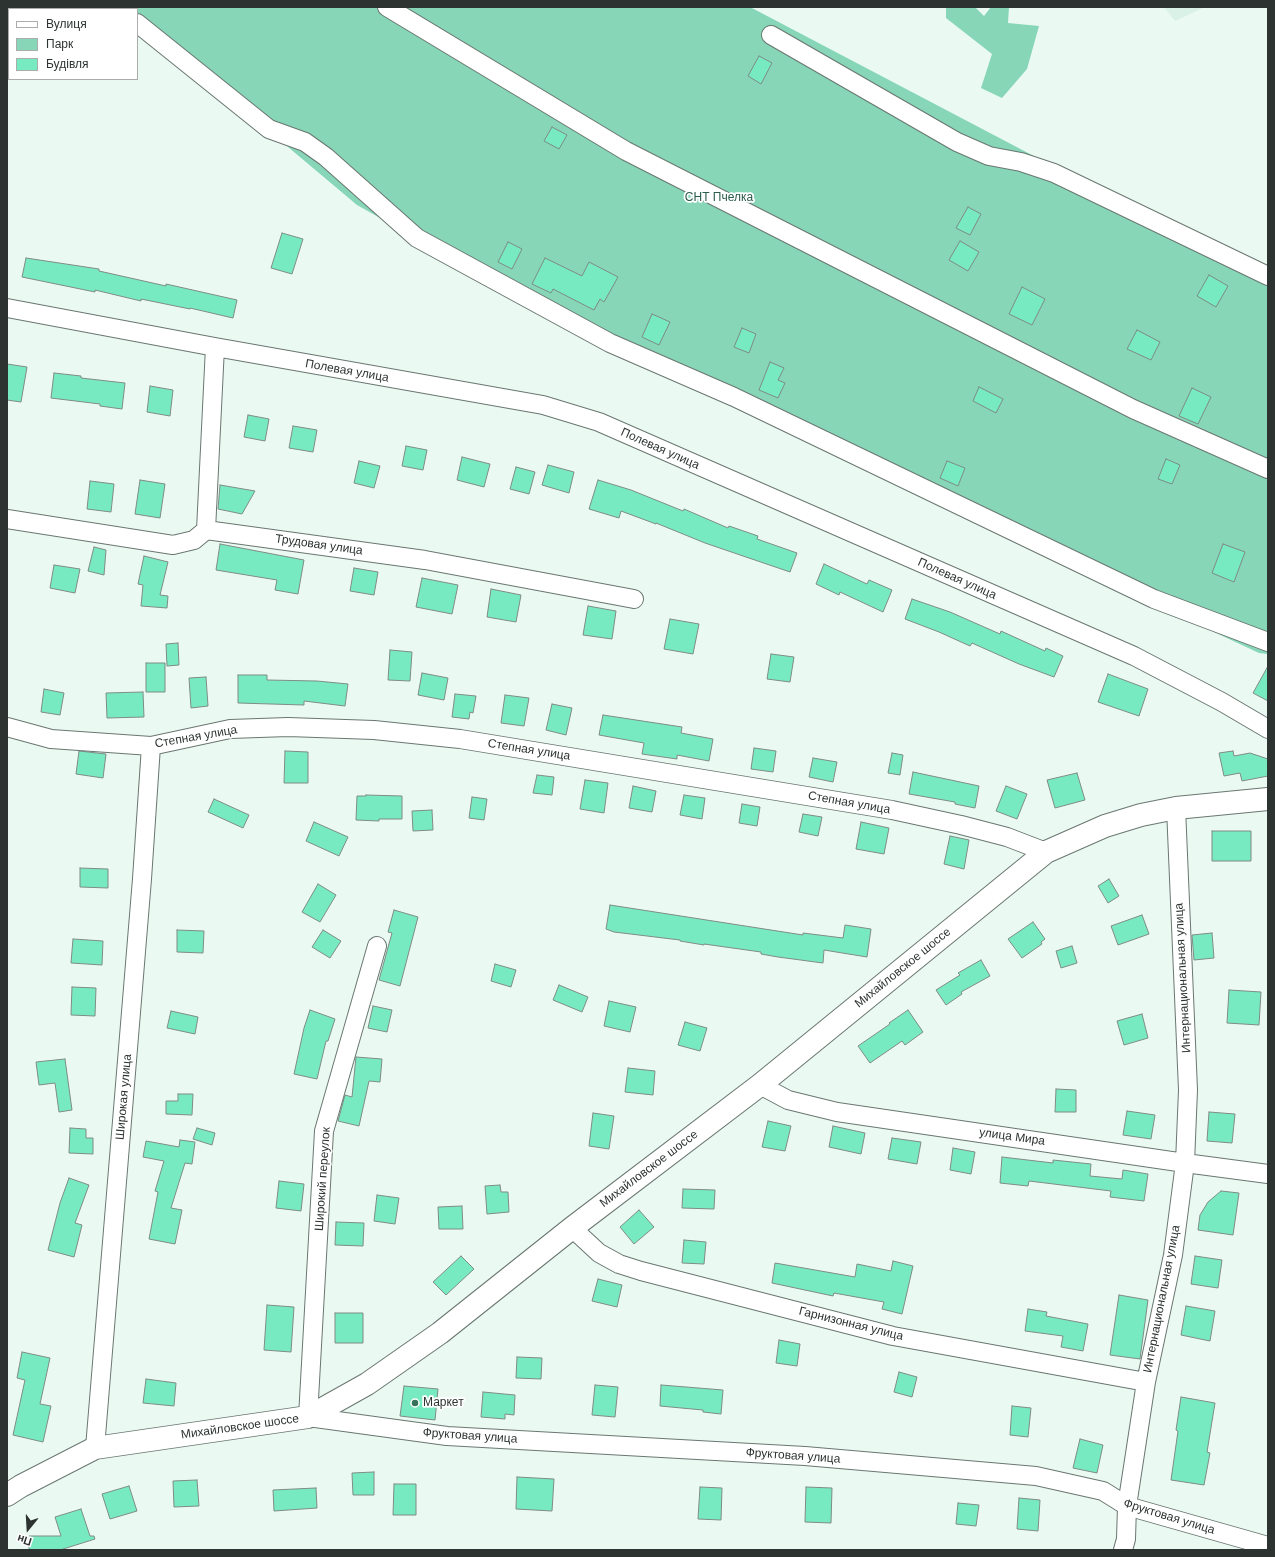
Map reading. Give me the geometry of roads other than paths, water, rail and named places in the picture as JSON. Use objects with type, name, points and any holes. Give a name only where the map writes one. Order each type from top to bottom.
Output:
[{"type":"main road","name":"Михайловское шоссе","points":[[7,1495],[21,1486],[95,1448],[308,1417],[367,1384],[440,1333],[572,1228],[760,1085],[1046,852],[1105,826],[1141,815],[1176,808],[1268,799]]},
{"type":"street","points":[[387,7],[626,151],[1133,409],[1268,469]]},
{"type":"street","points":[[138,24],[269,129],[305,142],[326,157],[417,238],[610,343],[734,397],[1154,599],[1268,642]]},
{"type":"street","points":[[771,35],[957,142],[989,156],[1021,162],[1054,173],[1268,276]]},
{"type":"street","name":"Полевая улица","points":[[7,308],[215,348],[543,405],[599,422],[1134,656],[1222,702],[1268,729]]},
{"type":"street","points":[[7,519],[173,545],[194,540],[206,530],[215,348]]},
{"type":"street","name":"Трудовая улица","points":[[206,530],[425,560],[634,599]]},
{"type":"street","name":"Степная улица","points":[[7,727],[51,739],[151,746],[230,729],[288,727],[374,730],[460,739],[892,810],[1000,835],[1046,852]]},
{"type":"street","name":"Широкая улица","points":[[95,1448],[142,879],[151,746]]},
{"type":"street","name":"Интернациональная улица","points":[[1123,1550],[1126,1538],[1126,1506],[1146,1382],[1173,1255],[1185,1163],[1188,1090],[1176,808]]},
{"type":"street","name":"Широкий переулок","points":[[308,1417],[324,1131],[377,946]]},
{"type":"street","name":"улица Мира","points":[[760,1085],[788,1100],[837,1112],[1268,1174]]},
{"type":"street","name":"Гарнизонная улица","points":[[572,1228],[599,1253],[619,1264],[641,1271],[893,1336],[1146,1382]]},
{"type":"street","name":"Фруктовая улица","points":[[308,1417],[447,1436],[805,1456],[1036,1476],[1103,1491],[1126,1506],[1268,1546]]},
{"type":"place","name":"Маркет","points":[[415,1403]]},
{"type":"park label","name":"СНТ Пчелка","points":[[719,198]]}]
